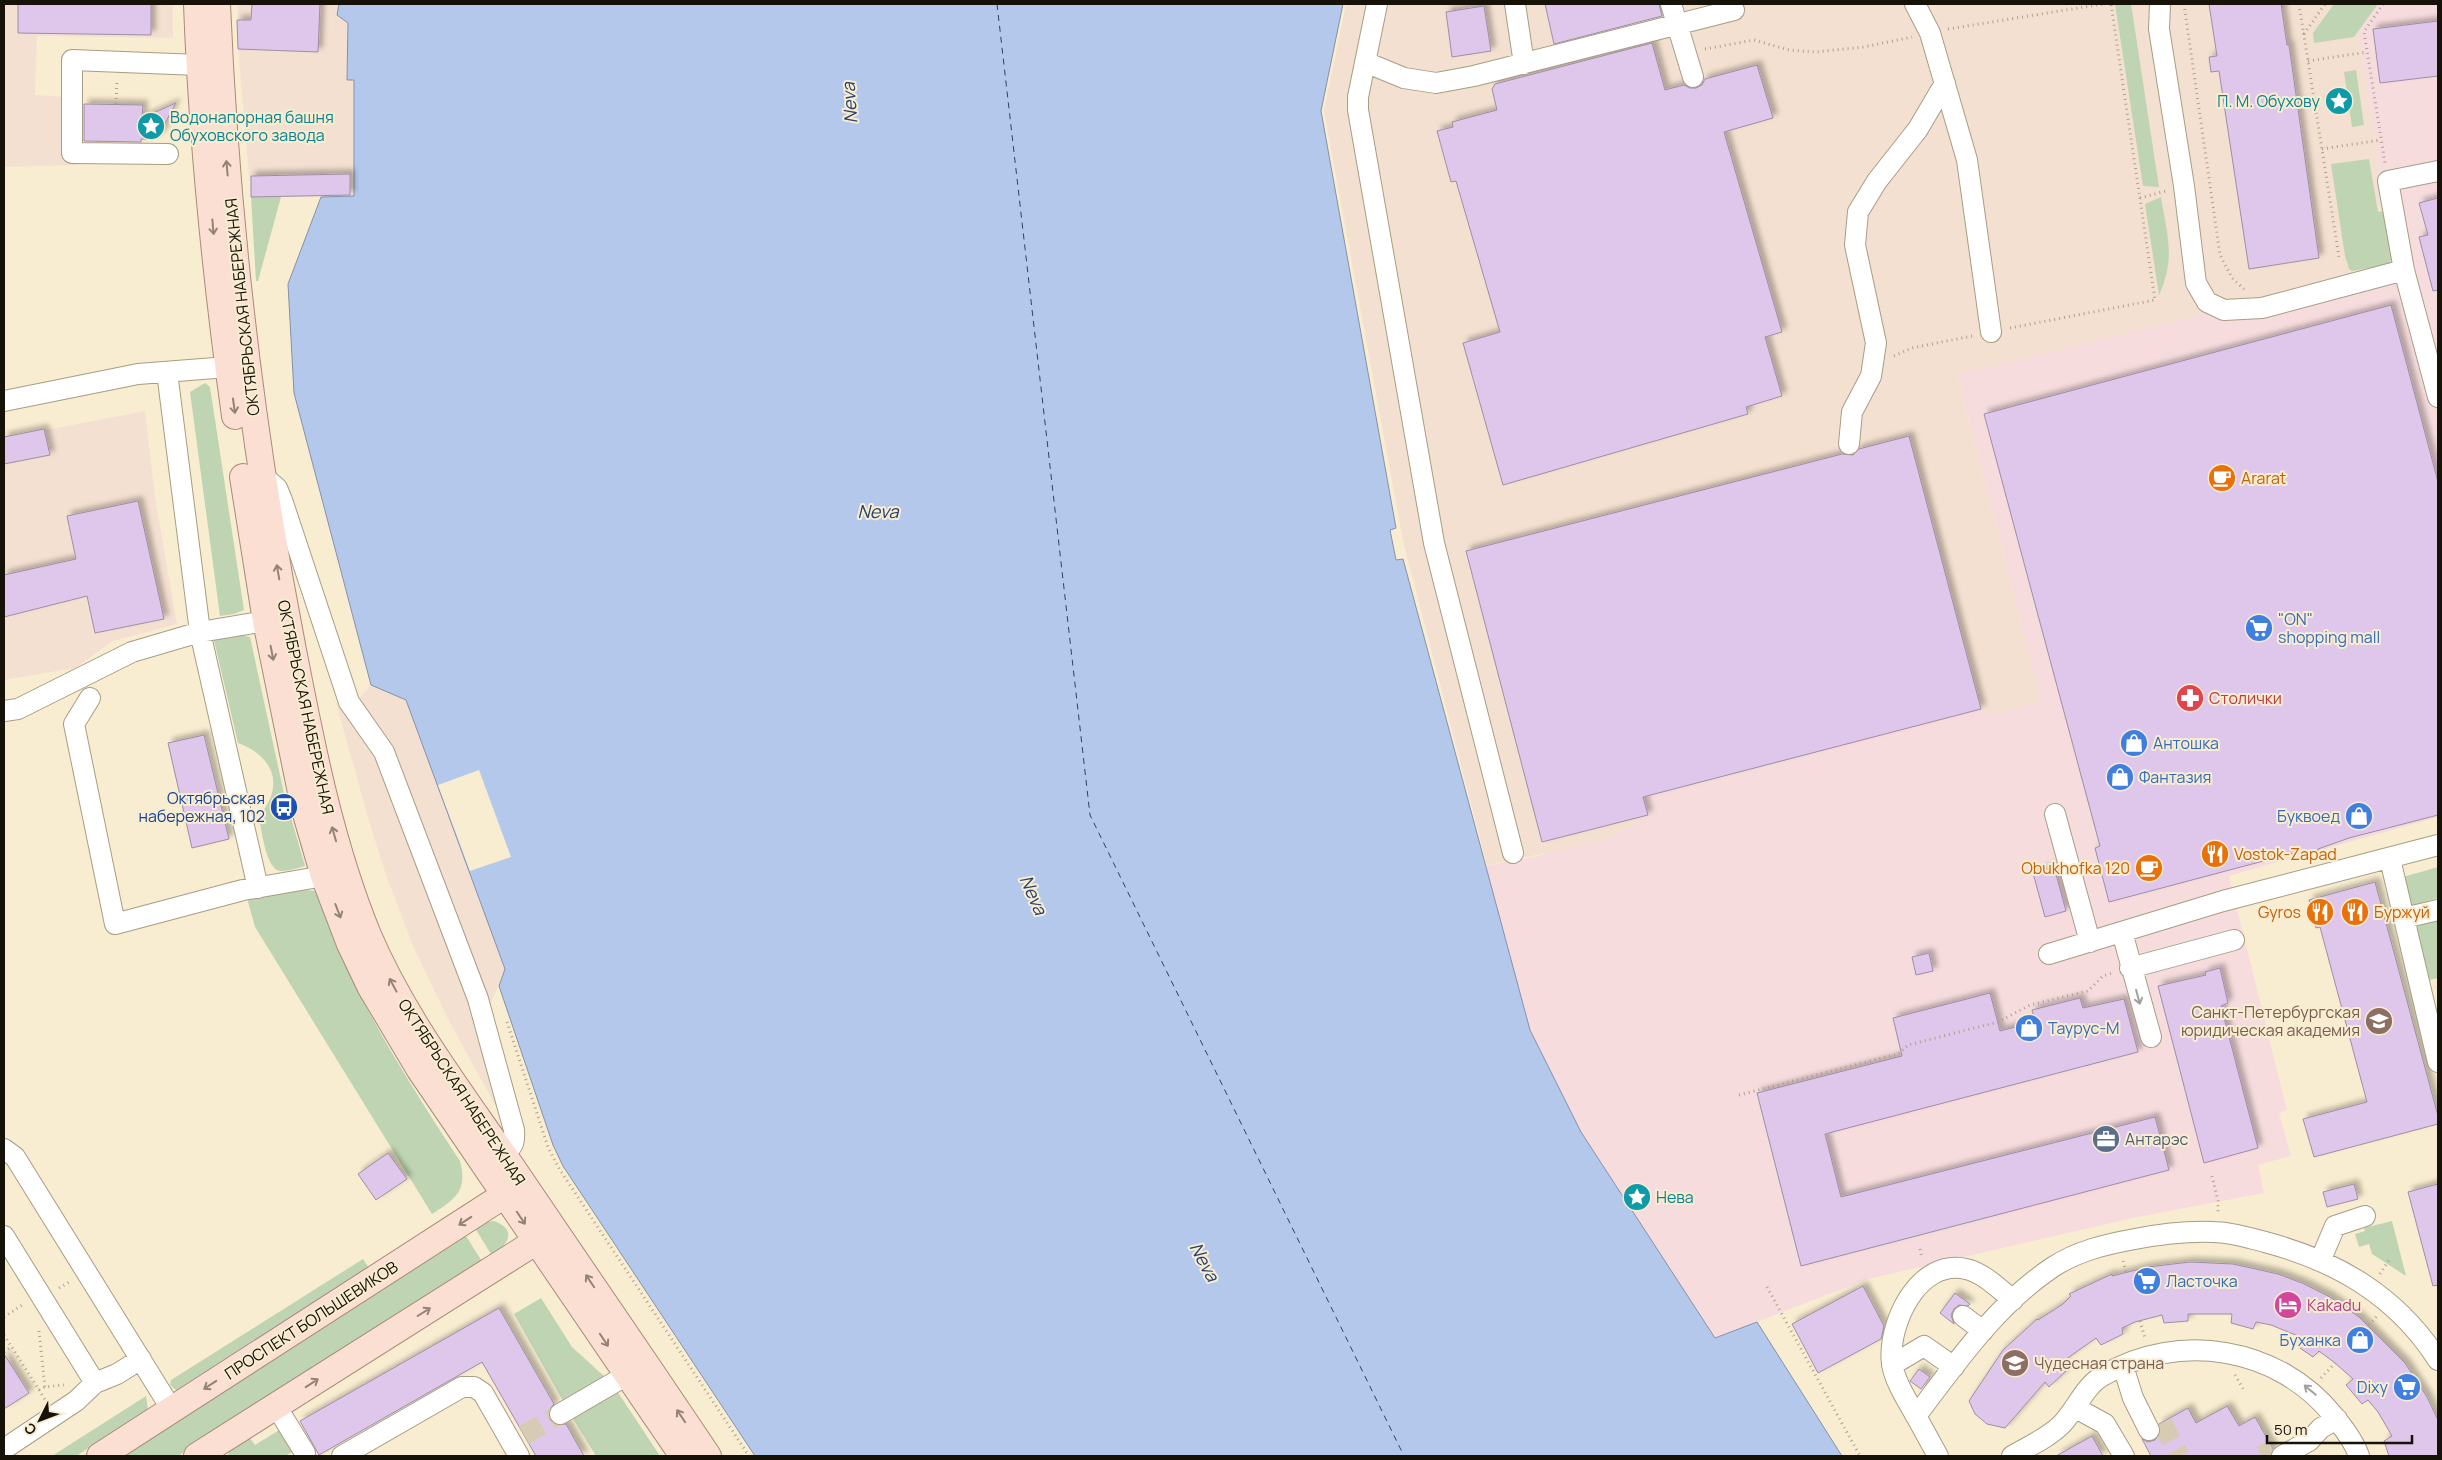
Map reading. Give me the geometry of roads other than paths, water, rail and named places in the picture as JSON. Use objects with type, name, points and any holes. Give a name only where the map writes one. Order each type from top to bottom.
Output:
[{"type":"main road","name":"ОКТЯБРЬСКАЯ НАБЕРЕЖНАЯ","points":[[197,4],[199,65],[217,272],[228,367],[316,768],[344,869],[368,935],[411,1018],[503,1155],[514,1189]]},
{"type":"main road","name":"ОКТЯБРЬСКАЯ НАБЕРЕЖНАЯ","points":[[217,4],[224,129],[266,621],[304,807],[324,876],[350,944],[370,986],[420,1070],[514,1189],[708,1456]]},
{"type":"main road","name":"ПРОСПЕКТ БОЛЬШЕВИКОВ","points":[[100,1456],[514,1189]]},
{"type":"main road","name":"ОКТЯБРЬСКАЯ НАБЕРЕЖНАЯ","points":[[546,1235],[627,1375],[683,1456]]},
{"type":"main road","points":[[208,1453],[276,1406],[546,1235]]},
{"type":"street","points":[[1378,4],[1365,62],[1358,110],[1434,543],[1513,853]]},
{"type":"street","points":[[1515,4],[1524,64]]},
{"type":"street","points":[[1671,4],[1693,76]]},
{"type":"street","points":[[1915,4],[1930,33],[1967,160],[1991,332]]},
{"type":"street","points":[[2160,4],[2158,29],[2184,186],[2196,283],[2207,302],[2224,310],[2262,308],[2404,270]]},
{"type":"street","points":[[1365,62],[1404,78],[1436,84],[1524,64],[1734,10]]},
{"type":"street","points":[[168,154],[72,153],[72,60],[199,65]]},
{"type":"street","points":[[1849,444],[1852,412],[1871,376],[1876,343],[1855,245],[1858,212],[1878,181],[1918,129],[1945,83]]},
{"type":"street","points":[[2438,171],[2388,181],[2404,270],[2438,397]]},
{"type":"street","points":[[4,401],[138,374],[228,367]]},
{"type":"street","points":[[167,372],[200,632],[258,888]]},
{"type":"street","points":[[253,484],[270,482],[277,488],[349,702],[384,752],[478,999],[514,1130],[515,1140],[513,1147],[503,1155]]},
{"type":"street","points":[[4,711],[18,709],[132,652],[200,632],[266,621]]},
{"type":"street","points":[[90,698],[74,724],[115,924],[258,888],[324,876]]},
{"type":"street","points":[[2055,814],[2090,942]]},
{"type":"street","points":[[2049,954],[2223,901],[2438,845]]},
{"type":"street","points":[[2390,859],[2438,1062]]},
{"type":"street","points":[[2404,918],[2438,910]]},
{"type":"street","points":[[2122,932],[2130,968],[2151,1037]]},
{"type":"street","points":[[2130,968],[2234,940]]},
{"type":"street","points":[[4,1149],[15,1157],[172,1410]]},
{"type":"street","points":[[2321,1259],[2335,1226],[2365,1216]]},
{"type":"street","points":[[1916,1416],[1983,1331],[2013,1300],[2054,1266],[2079,1253],[2118,1242],[2158,1234],[2215,1232],[2245,1237],[2321,1259],[2364,1284],[2388,1303],[2435,1347]]},
{"type":"street","points":[[4,1236],[95,1383]]},
{"type":"street","points":[[1938,1456],[1899,1385],[1892,1365],[1893,1339],[1903,1307],[1927,1278],[1948,1268],[1966,1269],[1985,1278],[2013,1300]]},
{"type":"street","points":[[1963,1316],[1983,1331]]},
{"type":"street","points":[[1892,1365],[1924,1346],[1954,1367]]},
{"type":"street","points":[[2012,1456],[2048,1436],[2076,1408],[2087,1389],[2102,1375],[2150,1355],[2200,1350],[2241,1356],[2270,1364],[2297,1379],[2314,1392],[2329,1424],[2359,1456]]},
{"type":"street","points":[[4,1449],[76,1401],[95,1383],[117,1374],[141,1359]]},
{"type":"street","points":[[2123,1366],[2144,1392],[2155,1426]]},
{"type":"street","points":[[560,1414],[627,1375]]},
{"type":"street","points":[[342,1456],[462,1388],[474,1387],[483,1394],[518,1444]]},
{"type":"street","points":[[276,1406],[304,1455]]},
{"type":"street","points":[[2076,1408],[2105,1424],[2124,1456]]},
{"type":"street","points":[[2278,1453],[2305,1432],[2329,1424]]},
{"type":"water","name":"Neva","points":[[339,4],[1343,4],[1321,111],[1396,528],[1390,530],[1396,560],[1403,559],[1530,1030],[1581,1132],[1715,1338],[1757,1322],[1842,1456],[755,1456],[563,1166],[553,1145],[499,986],[505,969],[406,700],[371,685],[294,393],[288,284],[321,197],[354,196],[354,80],[347,80],[348,23],[337,15]]},
{"type":"tunnel","points":[[524,1435],[560,1414]]},
{"type":"tunnel","points":[[2162,1423],[2180,1456]]},
{"type":"tunnel","points":[[2261,1456],[2273,1450]]},
{"type":"place","name":"П. М. Обухову","points":[[2339,101]]},
{"type":"place","name":"Водонапорная башня Обуховского завода","points":[[151,126]]},
{"type":"place","name":"Ararat","points":[[2222,478]]},
{"type":"place","name":"\"ON\" shopping mall","points":[[2259,628]]},
{"type":"place","name":"Столички","points":[[2190,698]]},
{"type":"place","name":"Антошка","points":[[2134,743]]},
{"type":"place","name":"Фантазия","points":[[2120,777]]},
{"type":"place","name":"Октябрьская набережная, 102","points":[[284,807]]},
{"type":"place","name":"Буквоед","points":[[2359,816]]},
{"type":"place","name":"Vostok-Zapad","points":[[2215,854]]},
{"type":"place","name":"Obukhofka 120","points":[[2149,868]]},
{"type":"place","name":"Gyros","points":[[2320,912]]},
{"type":"place","name":"Буржуй","points":[[2355,912]]},
{"type":"place","name":"Санкт-Петербургская юридическая академия","points":[[2379,1021]]},
{"type":"place","name":"Таурус-М","points":[[2029,1028]]},
{"type":"place","name":"Антарэс","points":[[2106,1139]]},
{"type":"place","name":"Нева","points":[[1637,1197]]},
{"type":"place","name":"Ласточка","points":[[2147,1281]]},
{"type":"place","name":"Kakadu","points":[[2288,1305]]},
{"type":"place","name":"Буханка","points":[[2360,1340]]},
{"type":"place","name":"Чудесная страна","points":[[2015,1363]]},
{"type":"place","name":"Dixy","points":[[2407,1387]]}]
